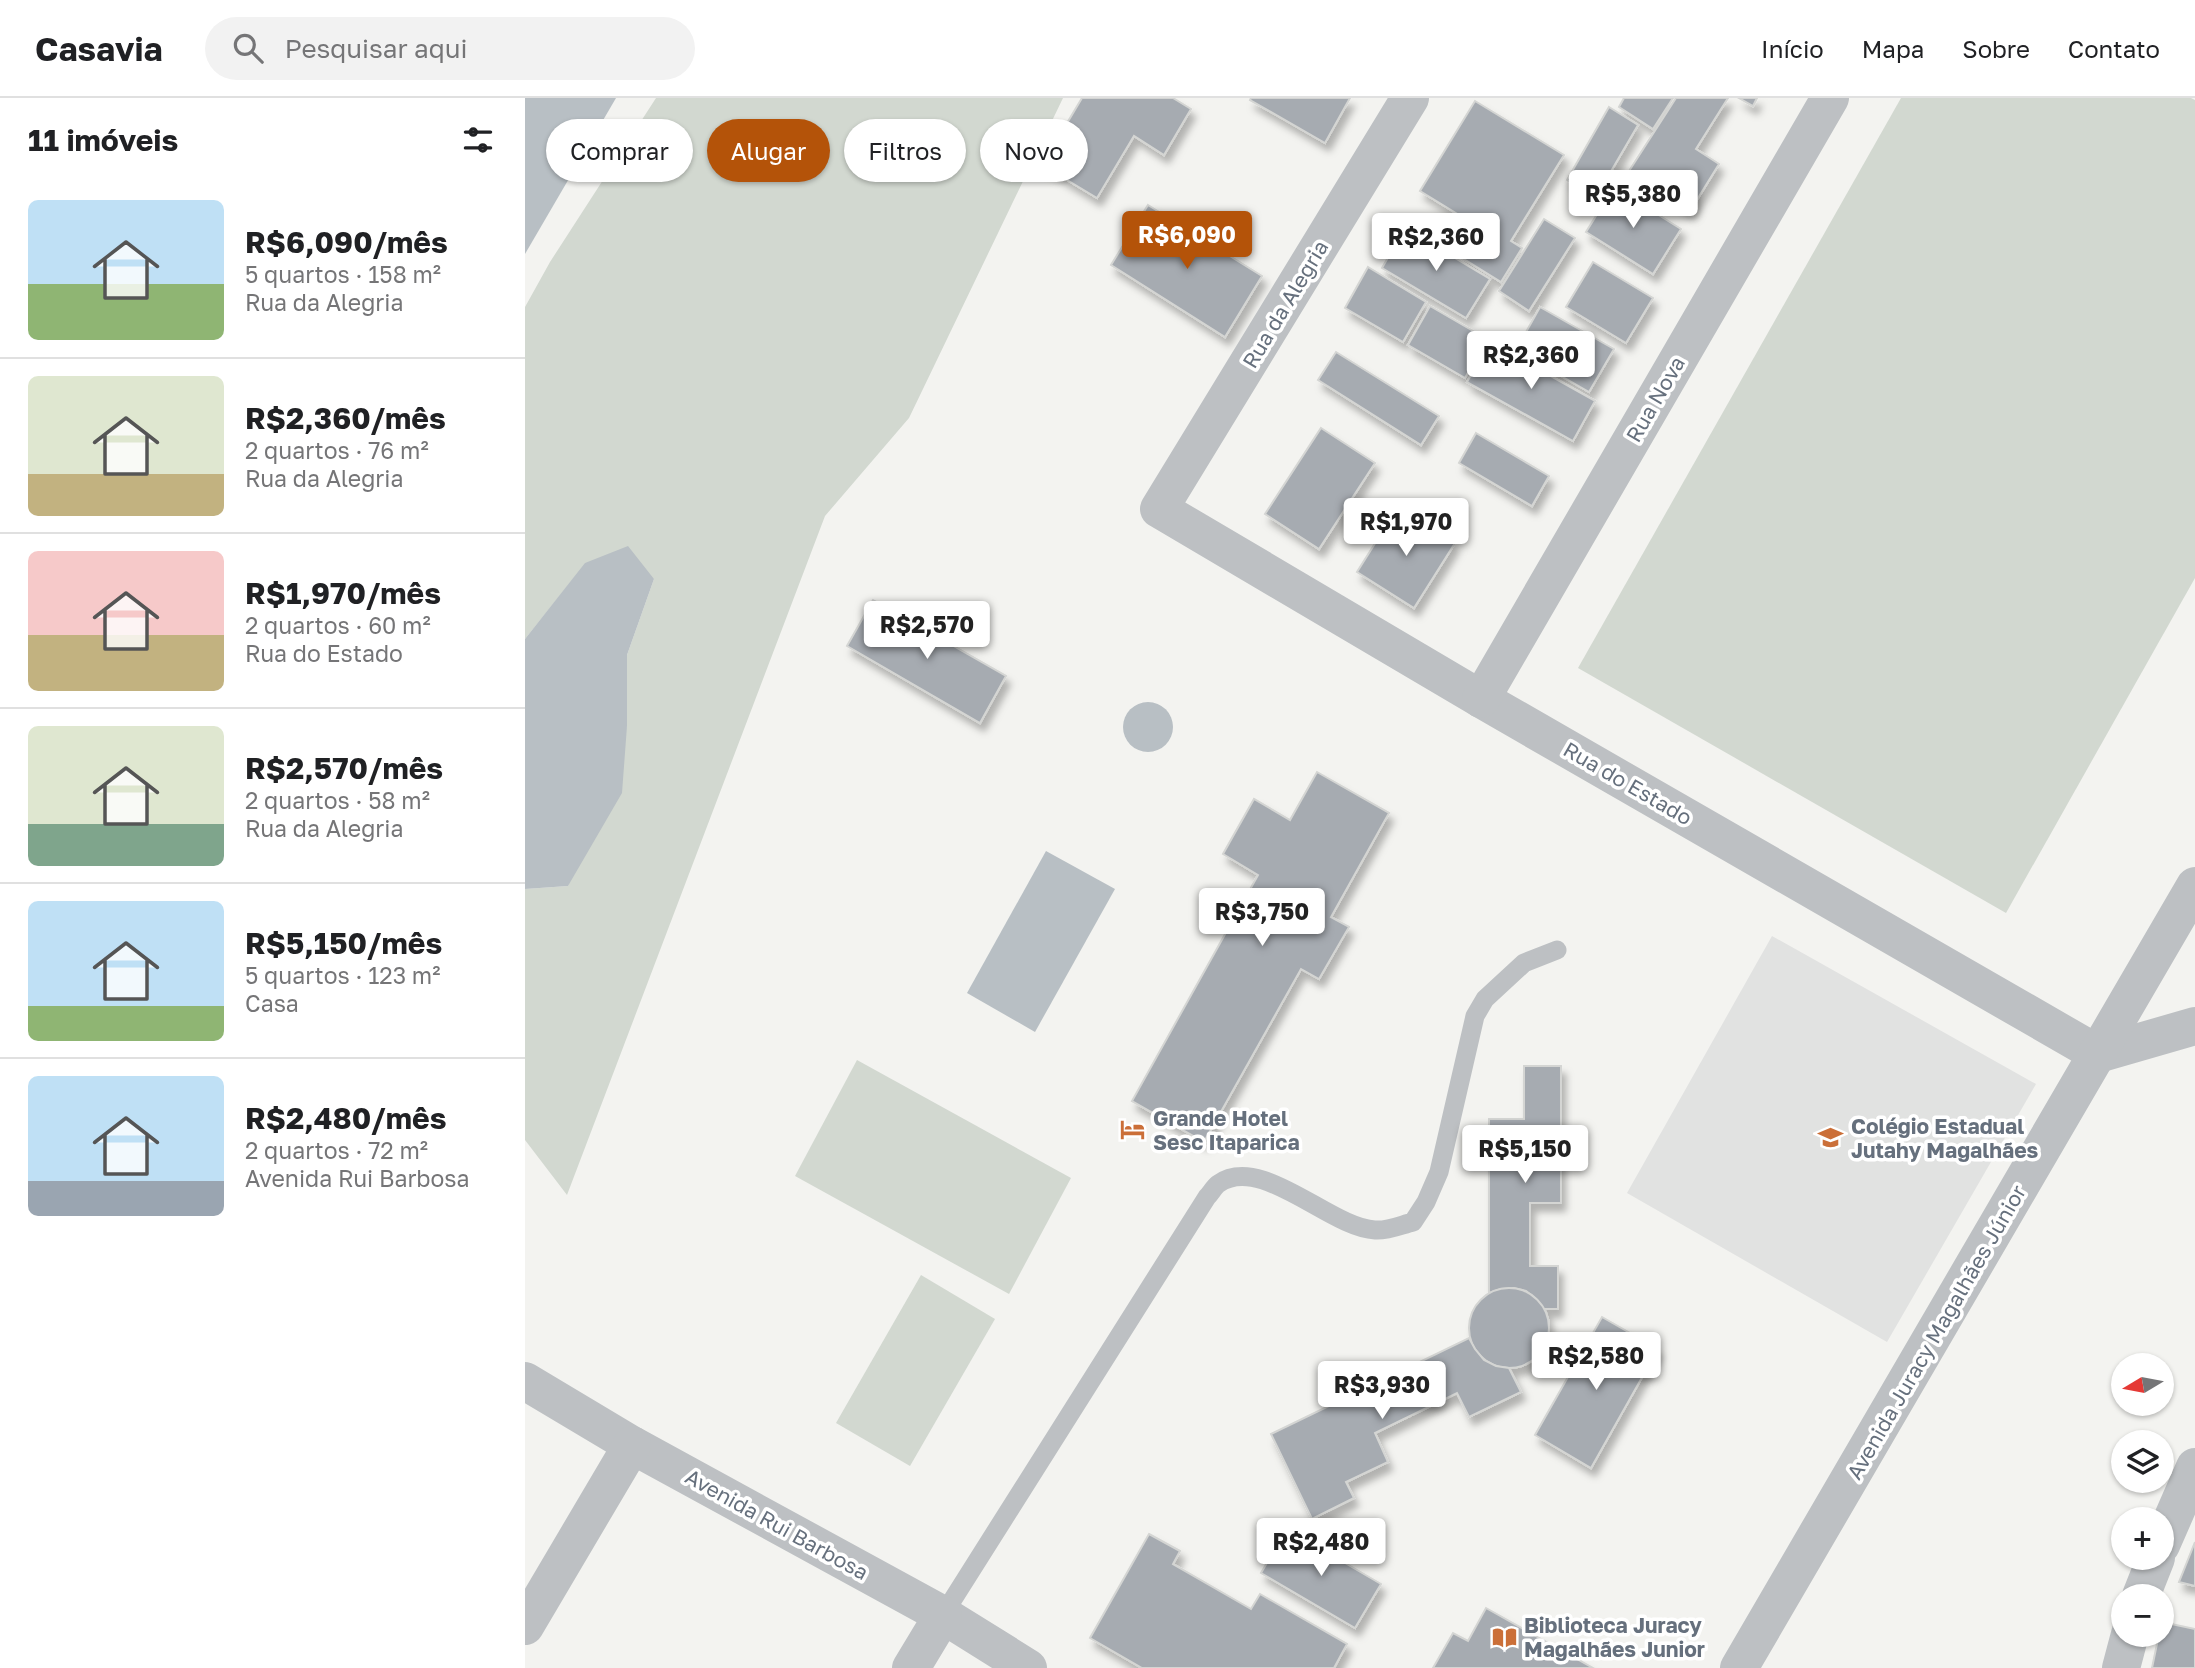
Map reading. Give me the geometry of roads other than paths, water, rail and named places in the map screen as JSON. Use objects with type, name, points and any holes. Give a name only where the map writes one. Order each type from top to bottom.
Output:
[{"type":"street","name":"Rua da Alegria","points":[[1159,509],[1410,98]]},
{"type":"street","name":"Rua Nova","points":[[1481,699],[1830,98]]},
{"type":"street","name":"Rua do Estado","points":[[1159,509],[1481,699],[2098,1054]]},
{"type":"street","name":"Avenida Juracy Magalhães Júnior","points":[[1739,1668],[2195,886]]},
{"type":"street","points":[[2098,1054],[2195,1026]]},
{"type":"street","name":"Avenida Rui Barbosa","points":[[525,1381],[632,1445],[943,1615],[1028,1668]]},
{"type":"street","points":[[525,1626],[632,1445]]},
{"type":"street","points":[[2174,1515],[2195,1467]]},
{"type":"street","points":[[912,1668],[943,1615]]},
{"type":"street","points":[[2121,1668],[2127,1647]]},
{"type":"lane","points":[[943,1615],[1217,1185],[1235,1178],[1255,1178],[1277,1185],[1357,1226],[1376,1231],[1413,1222],[1426,1202],[1439,1172],[1475,1016],[1485,999],[1524,963],[1557,950]]},
{"type":"place","name":"Grande Hotel Sesc Itaparica","points":[[1133,1130]]},
{"type":"place","name":"Colégio Estadual Jutahy Magalhães","points":[[1831,1138]]},
{"type":"place","name":"Biblioteca Juracy Magalhães Junior","points":[[1504,1637]]}]
